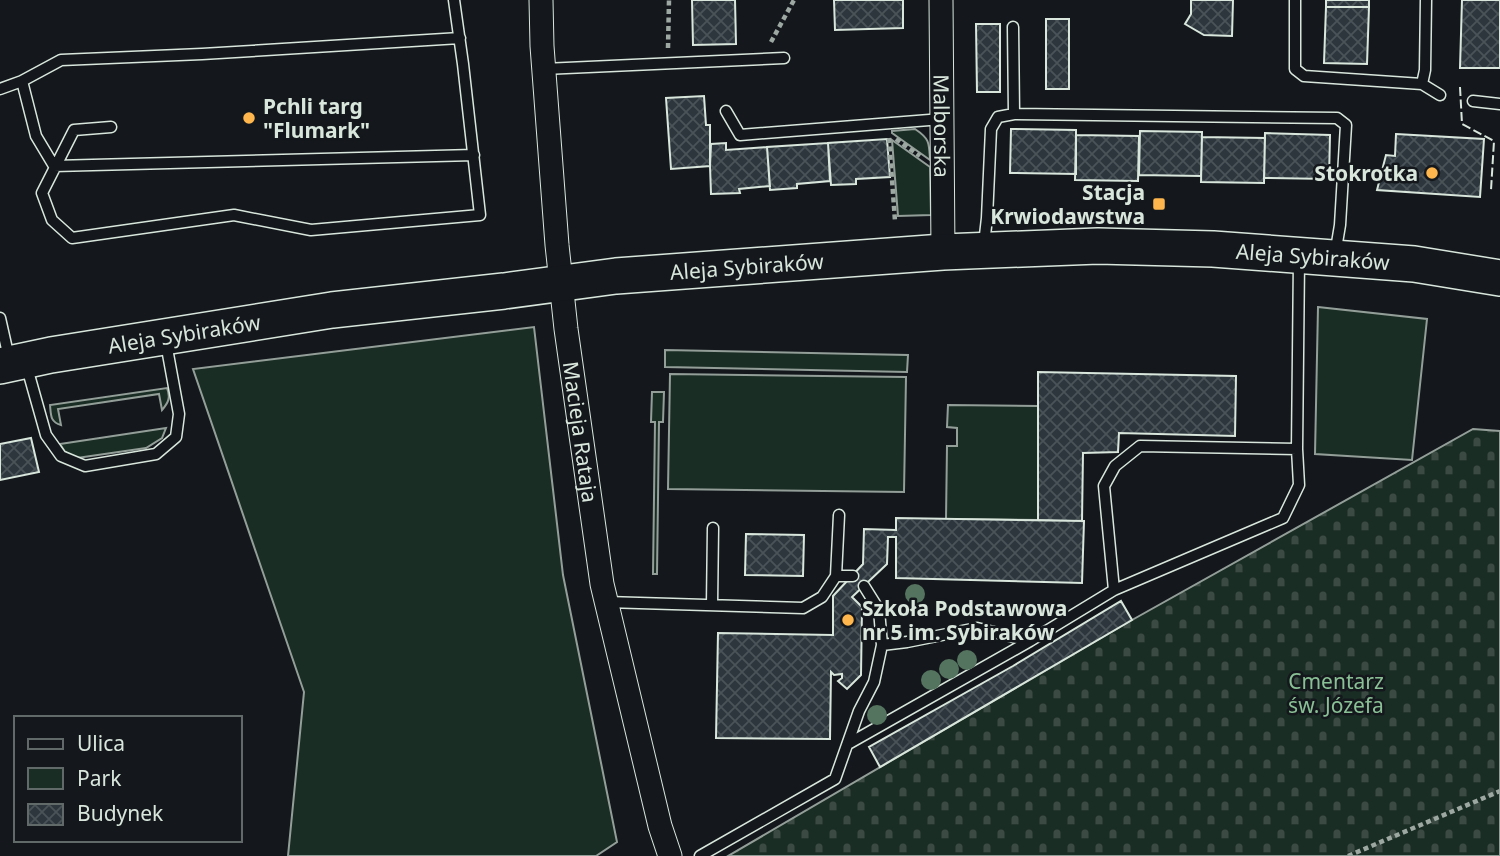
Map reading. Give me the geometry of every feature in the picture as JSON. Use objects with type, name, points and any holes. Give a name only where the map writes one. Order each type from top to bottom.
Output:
[{"type":"main road","name":"Aleja Sybiraków","points":[[12,364],[332,310],[562,283],[623,276],[984,250],[1098,246],[1213,249],[1413,264],[1500,278]]},
{"type":"street","name":"Macieja Rataja","points":[[541,0],[557,245],[601,584],[660,827],[670,856]]},
{"type":"street","name":"Malborska","points":[[941,0],[943,253]]},
{"type":"lane","points":[[111,127],[74,130],[42,193],[52,220],[72,238],[234,215],[311,230],[480,215],[454,0]]},
{"type":"lane","points":[[1295,0],[1296,69],[1304,76],[1422,84],[1440,95]]},
{"type":"lane","points":[[1422,84],[1425,70],[1426,0]]},
{"type":"lane","points":[[1013,27],[1014,114]]},
{"type":"lane","points":[[0,89],[22,81],[61,60],[460,38]]},
{"type":"lane","points":[[544,69],[785,58]]},
{"type":"lane","points":[[22,81],[36,136],[54,166]]},
{"type":"lane","points":[[1473,101],[1500,104]]},
{"type":"lane","points":[[726,111],[740,135],[942,119]]},
{"type":"lane","points":[[984,250],[991,129],[998,117],[1014,114],[1336,118],[1346,125],[1340,225],[1334,257]]},
{"type":"lane","points":[[54,166],[474,155]]},
{"type":"lane","points":[[848,744],[1114,590],[1283,518],[1299,485],[1299,255]]},
{"type":"lane","points":[[0,318],[12,364],[46,435],[61,456],[85,466],[156,454],[176,437],[179,414],[164,338]]},
{"type":"lane","points":[[1114,590],[1104,486],[1115,466],[1140,446],[1297,449]]},
{"type":"lane","points":[[606,603],[803,608],[822,597],[836,576],[839,515]]},
{"type":"lane","points":[[712,606],[713,528]]},
{"type":"lane","points":[[836,576],[853,576]]},
{"type":"lane","points":[[700,856],[835,779],[859,711],[874,682],[882,645],[878,610],[864,586]]},
{"type":"lane","points":[[882,645],[977,628],[1030,641]]},
{"type":"path","points":[[668,57],[669,0]]},
{"type":"path","points":[[766,51],[794,0]]},
{"type":"path","points":[[895,221],[889,134],[942,172]]},
{"type":"path","points":[[1348,856],[1500,791]]},
{"type":"green space","points":[[915,129],[928,142],[930,160],[892,133]]},
{"type":"green space","points":[[892,140],[930,167],[931,215],[898,216]]},
{"type":"green space","points":[[1318,307],[1427,319],[1412,460],[1315,454]]},
{"type":"green space","points":[[534,327],[563,575],[617,842],[596,856],[288,856],[304,692],[193,369]]},
{"type":"green space","points":[[665,350],[908,355],[907,372],[665,367]]},
{"type":"green space","points":[[670,374],[906,377],[904,492],[668,489]]},
{"type":"green space","points":[[167,388],[168,400],[162,410],[159,394],[58,409],[61,425],[53,420],[51,415],[50,405]]},
{"type":"green space","points":[[652,392],[664,392],[663,422],[659,422],[657,574],[653,574],[655,422],[651,422]]},
{"type":"green space","points":[[948,405],[1038,406],[1038,520],[946,519],[947,446],[957,446],[957,428],[947,427]]},
{"type":"green space","points":[[166,428],[162,438],[146,448],[77,458],[65,452],[60,444]]},
{"type":"green space","name":"Cmentarz św. Józefa","points":[[1473,429],[1500,431],[1500,856],[728,856],[1132,620]]},
{"type":"building","points":[[692,0],[735,0],[736,44],[693,45]]},
{"type":"building","points":[[834,0],[903,0],[903,28],[835,30]]},
{"type":"building","points":[[1191,0],[1233,0],[1232,36],[1204,35],[1185,24],[1191,14]]},
{"type":"building","points":[[1326,0],[1369,0],[1369,7],[1326,7]]},
{"type":"building","points":[[1462,0],[1500,0],[1500,68],[1460,68]]},
{"type":"building","points":[[1326,7],[1369,7],[1367,64],[1324,63]]},
{"type":"building","points":[[1046,19],[1069,19],[1069,89],[1046,89]]},
{"type":"building","points":[[976,24],[1000,24],[1000,92],[977,92]]},
{"type":"building","points":[[704,96],[706,125],[710,125],[710,166],[671,169],[666,98]]},
{"type":"building","points":[[1011,129],[1076,130],[1076,174],[1010,173]]},
{"type":"building","points":[[1140,131],[1202,132],[1201,176],[1139,175]]},
{"type":"building","points":[[1265,133],[1330,135],[1329,179],[1264,178]]},
{"type":"building","name":"Stokrotka","points":[[1396,134],[1484,139],[1480,197],[1377,190],[1386,155],[1395,156]]},
{"type":"building","points":[[1076,135],[1139,136],[1138,181],[1075,180]]},
{"type":"building","points":[[1202,137],[1265,138],[1264,183],[1201,182]]},
{"type":"building","points":[[887,139],[890,177],[856,179],[856,184],[831,185],[828,143]]},
{"type":"building","points":[[726,143],[726,150],[767,147],[770,186],[739,189],[740,193],[711,194],[711,144]]},
{"type":"building","points":[[828,143],[830,181],[770,190],[767,147]]},
{"type":"building","points":[[1038,372],[1236,376],[1235,436],[1119,433],[1118,452],[1083,453],[1082,521],[1038,520]]},
{"type":"building","points":[[31,438],[39,472],[0,480],[0,444]]},
{"type":"building","name":"Szkoła Podstawowa nr 5 im. Sybiraków","points":[[896,518],[1084,521],[1082,583],[896,578],[896,537],[888,537],[887,564],[852,597],[862,607],[861,675],[847,689],[838,681],[842,674],[834,675],[831,672],[830,739],[716,738],[718,633],[833,635],[833,596],[863,564],[864,529],[896,530]]},
{"type":"building","points":[[746,534],[804,535],[803,576],[745,575]]},
{"type":"building","points":[[1121,601],[1132,620],[880,767],[869,747],[1013,666]]},
{"type":"fence","points":[[1460,87],[1462,124],[1494,141],[1491,190]]},
{"type":"place","name":"Pchli targ \"Flumark\"","points":[[249,118]]},
{"type":"place","name":"Stokrotka","points":[[1432,173]]},
{"type":"place","name":"Stacja Krwiodawstwa","points":[[1159,204]]},
{"type":"place","name":"Szkoła Podstawowa nr 5 im. Sybiraków","points":[[848,620]]}]
